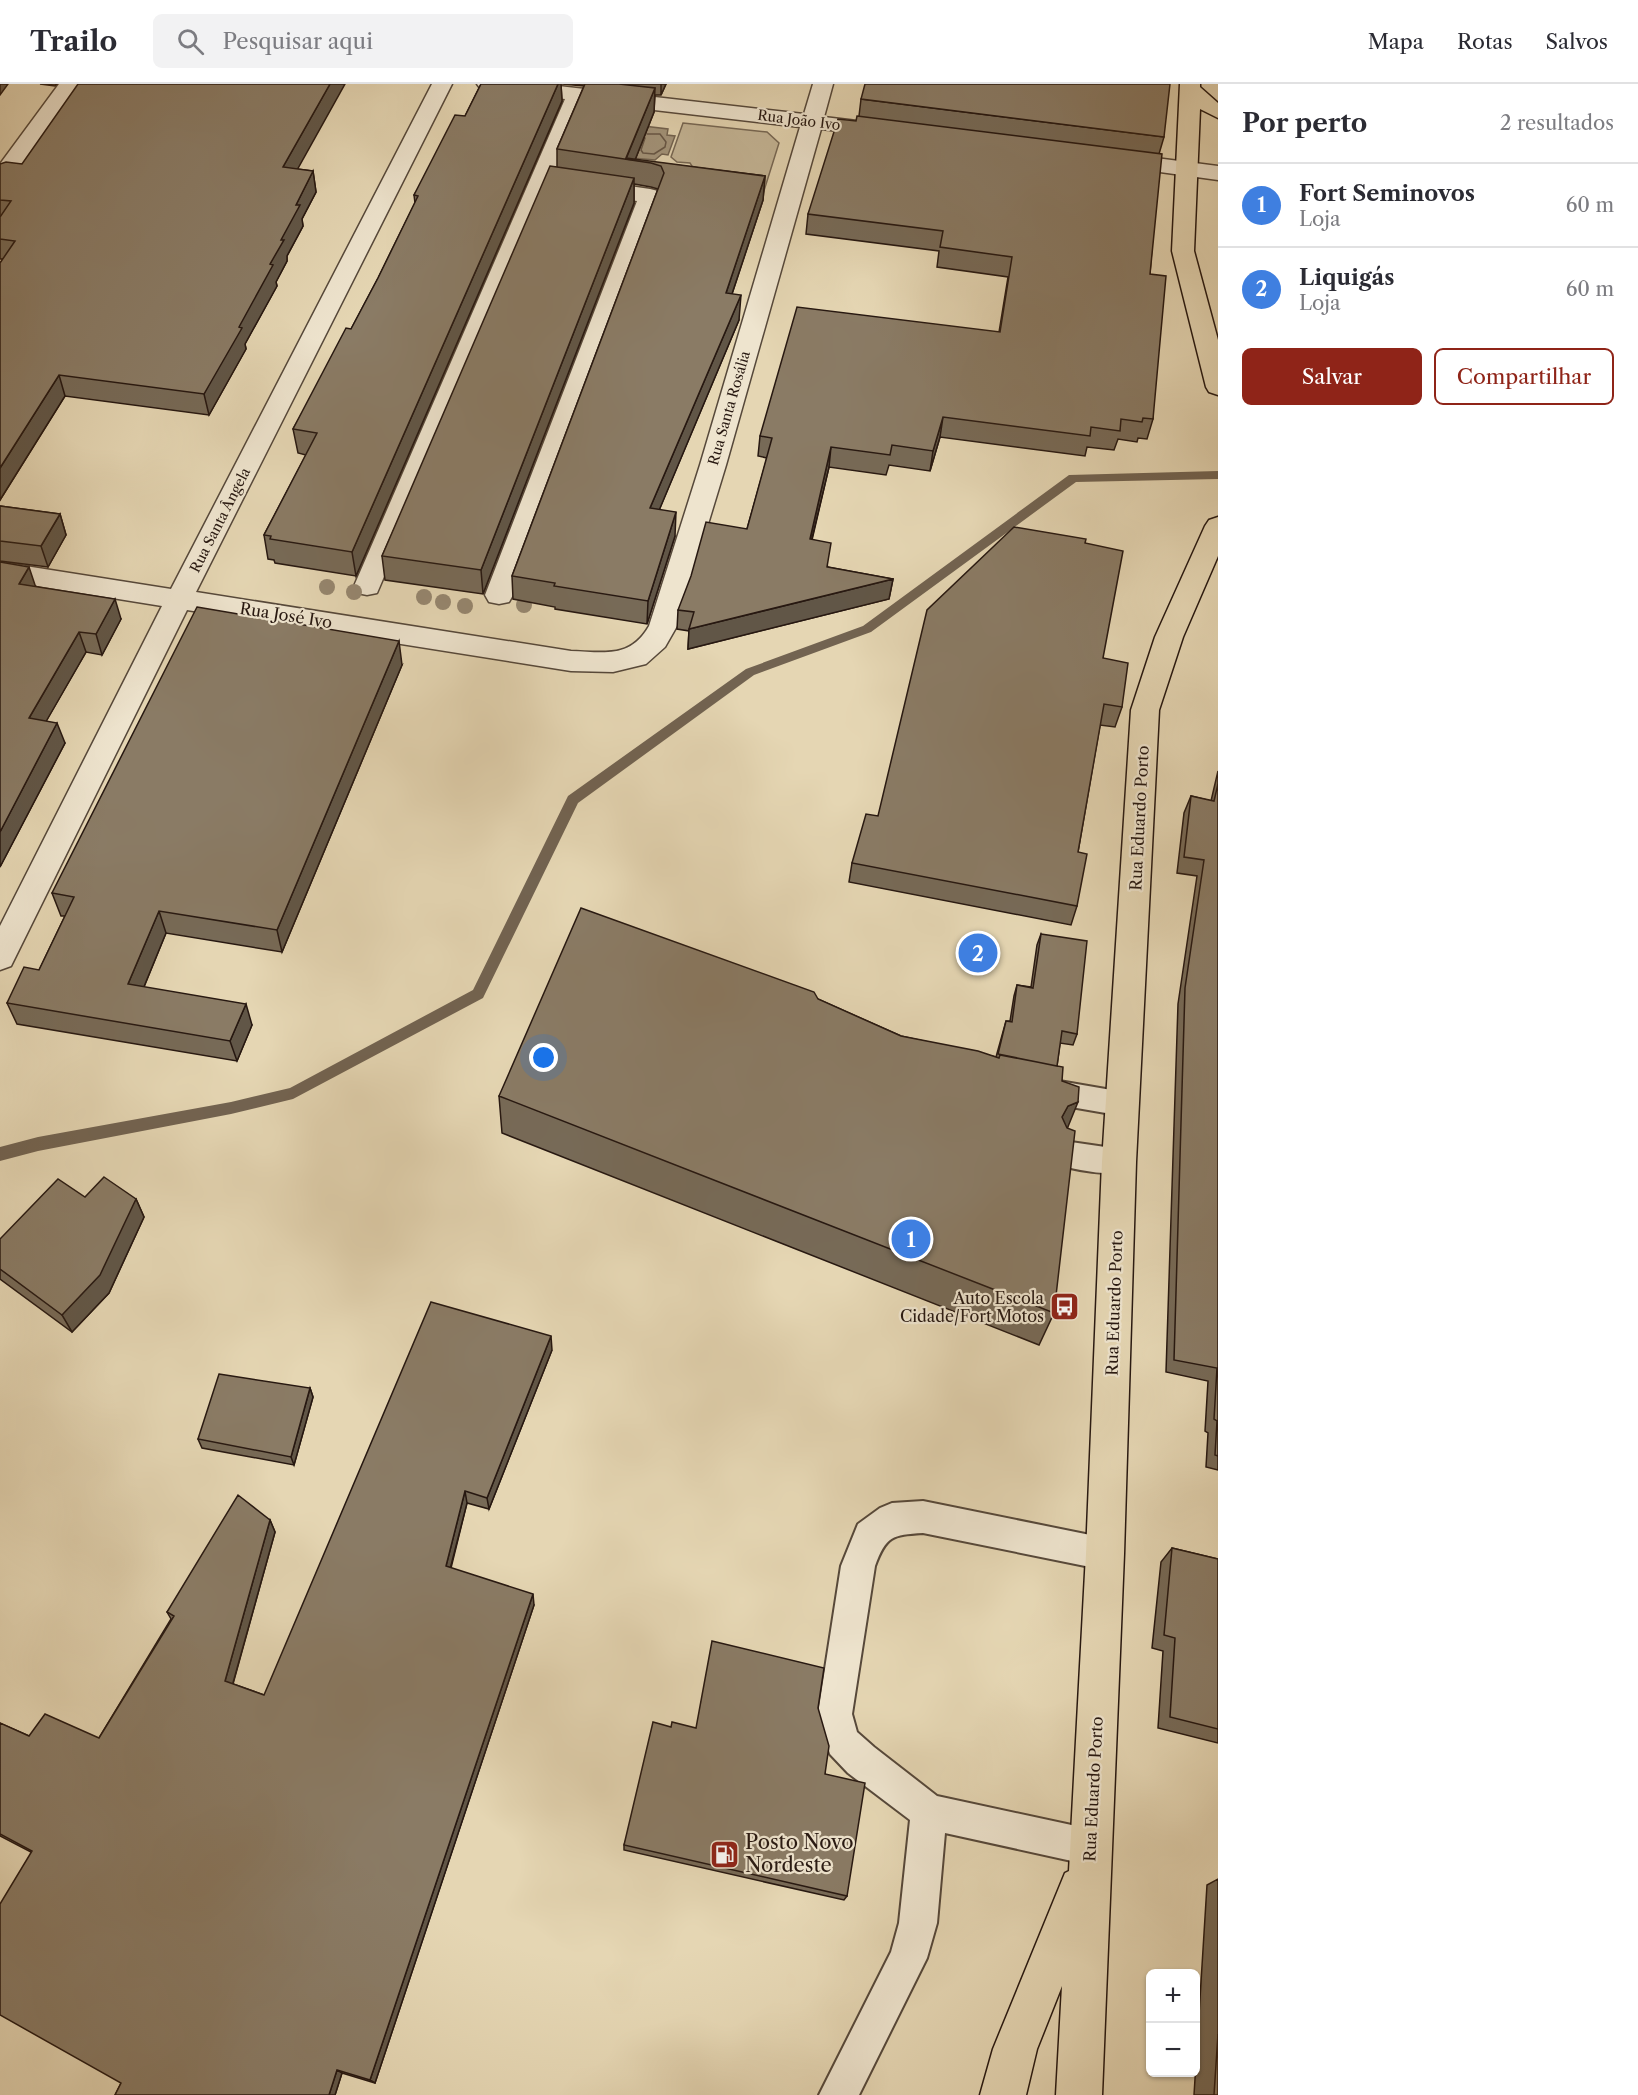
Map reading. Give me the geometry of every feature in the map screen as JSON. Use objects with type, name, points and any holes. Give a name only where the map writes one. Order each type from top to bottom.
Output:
[{"type":"main road","points":[[1190,86],[1218,112]]},
{"type":"main road","points":[[1190,86],[1183,251],[1218,387]]},
{"type":"main road","name":"Rua Eduardo Porto","points":[[1079,2095],[1105,1554],[1119,1162],[1145,710],[1169,637],[1218,526]]},
{"type":"main road","points":[[1003,2095],[1015,2049],[1090,1856]]},
{"type":"street","points":[[0,179],[70,84]]},
{"type":"street","name":"Rua Santa Ângela","points":[[0,957],[179,599],[442,84]]},
{"type":"street","name":"Rua João Ivo","points":[[487,84],[906,133]]},
{"type":"street","name":"Rua Santa Rosália","points":[[571,661],[633,660],[655,644],[663,626],[713,465],[823,84]]},
{"type":"street","points":[[367,586],[578,94]]},
{"type":"street","points":[[1094,157],[1218,173]]},
{"type":"street","points":[[499,595],[650,196],[540,180]]},
{"type":"street","name":"Rua José Ivo","points":[[0,571],[571,661]]},
{"type":"lane","points":[[1011,1084],[1123,1104]]},
{"type":"lane","points":[[1064,1154],[1119,1162]]},
{"type":"lane","points":[[1090,1856],[929,1812],[861,1761],[842,1742],[835,1714],[858,1566],[870,1535],[892,1519],[923,1517],[1105,1554]]},
{"type":"lane","points":[[838,2095],[908,1958],[918,1923],[929,1812]]},
{"type":"shaded area","points":[[683,123],[767,132],[779,143],[762,197],[684,188],[692,166],[690,163],[677,162],[671,157]]},
{"type":"water","points":[[610,122],[668,129],[667,135],[675,136],[668,155],[662,154],[655,160],[632,158]]},
{"type":"building","points":[[78,84],[330,84],[283,167],[313,171],[296,205],[300,205],[270,264],[273,265],[239,327],[242,328],[204,394],[59,375],[0,468],[0,263],[15,241],[0,239],[0,217],[11,201],[0,200],[0,164],[6,162],[22,164]]},
{"type":"building","points":[[481,84],[558,84],[352,552],[270,539],[271,536],[264,535],[317,433],[293,429],[346,328],[351,329],[378,278],[418,196],[414,195],[455,115],[465,116]]},
{"type":"building","points":[[585,84],[619,84],[655,88],[626,158],[765,176],[726,293],[741,295],[650,508],[676,512],[648,601],[554,586],[555,583],[512,576],[664,173],[661,166],[651,163],[557,149]]},
{"type":"building","points":[[865,84],[1170,84],[1164,137],[861,99]]},
{"type":"building","points":[[857,116],[1162,154],[1150,274],[1166,276],[1153,419],[1143,418],[1142,422],[1121,419],[1120,431],[1091,427],[1090,436],[943,417],[933,451],[892,445],[890,455],[831,447],[810,539],[831,543],[827,567],[893,579],[689,629],[694,612],[678,610],[691,576],[706,522],[747,529],[772,438],[760,436],[797,307],[1000,332],[1012,257],[940,247],[943,231],[808,214],[838,119],[856,121]]},
{"type":"building","points":[[550,166],[634,178],[481,570],[382,556]]},
{"type":"building","points":[[0,506],[60,514],[41,546],[0,541]]},
{"type":"building","points":[[1014,527],[1086,539],[1085,543],[1123,551],[1103,658],[1128,663],[1122,707],[1104,704],[1078,852],[1087,854],[1077,906],[852,863],[866,814],[878,816],[927,610]]},
{"type":"building","points":[[0,562],[29,567],[19,584],[115,599],[96,634],[79,632],[29,718],[57,723],[0,832]]},
{"type":"building","points":[[197,607],[399,641],[277,930],[159,911],[128,984],[246,1004],[230,1041],[7,1003],[24,967],[39,970],[74,897],[52,893]]},
{"type":"building","points":[[1218,784],[1218,1456],[1215,1455],[1217,1421],[1214,1419],[1217,1368],[1174,1360],[1185,988],[1204,860],[1184,857],[1191,796],[1214,801]]},
{"type":"building","points":[[581,908],[814,992],[818,999],[901,1036],[978,1051],[999,1058],[1000,1055],[1063,1067],[1062,1081],[1079,1087],[1078,1102],[1068,1106],[1062,1117],[1067,1128],[1075,1131],[1054,1313],[499,1096]]},
{"type":"building","points":[[1041,934],[1087,941],[1077,1034],[1062,1031],[1057,1066],[998,1054],[1006,1021],[1012,1022],[1017,985],[1033,988]]},
{"type":"building","points":[[104,1177],[136,1199],[100,1275],[62,1315],[0,1269],[0,1239],[58,1179],[85,1197]]},
{"type":"building","points":[[431,1302],[551,1336],[487,1498],[465,1491],[446,1566],[533,1594],[370,2080],[337,2070],[329,2095],[115,2095],[121,2083],[0,2015],[0,1904],[32,1851],[0,1834],[0,1723],[29,1736],[45,1714],[99,1738],[174,1616],[167,1612],[238,1495],[270,1520],[225,1681],[264,1695]]},
{"type":"building","points":[[219,1374],[310,1388],[291,1457],[198,1439]]},
{"type":"building","points":[[1172,1548],[1218,1559],[1218,1729],[1170,1717],[1175,1638],[1164,1635]]},
{"type":"building","points":[[712,1641],[824,1668],[818,1708],[829,1746],[825,1774],[865,1783],[847,1896],[624,1845],[653,1722],[671,1727],[672,1722],[696,1728]]},
{"type":"building","points":[[1218,2034],[1218,2095],[1214,2095]]},
{"type":"waterway","points":[[0,1154],[38,1144],[231,1108],[293,1093],[478,994],[573,800],[750,672],[867,629],[1073,478],[1218,475]]},
{"type":"place","name":"Liquigás","points":[[978,953]]},
{"type":"place","name":"Fort Seminovos","points":[[911,1239]]},
{"type":"place","name":"Auto Escola Cidade/Fort Motos","points":[[1065,1307]]},
{"type":"place","name":"Posto Novo Nordeste","points":[[724,1854]]}]
